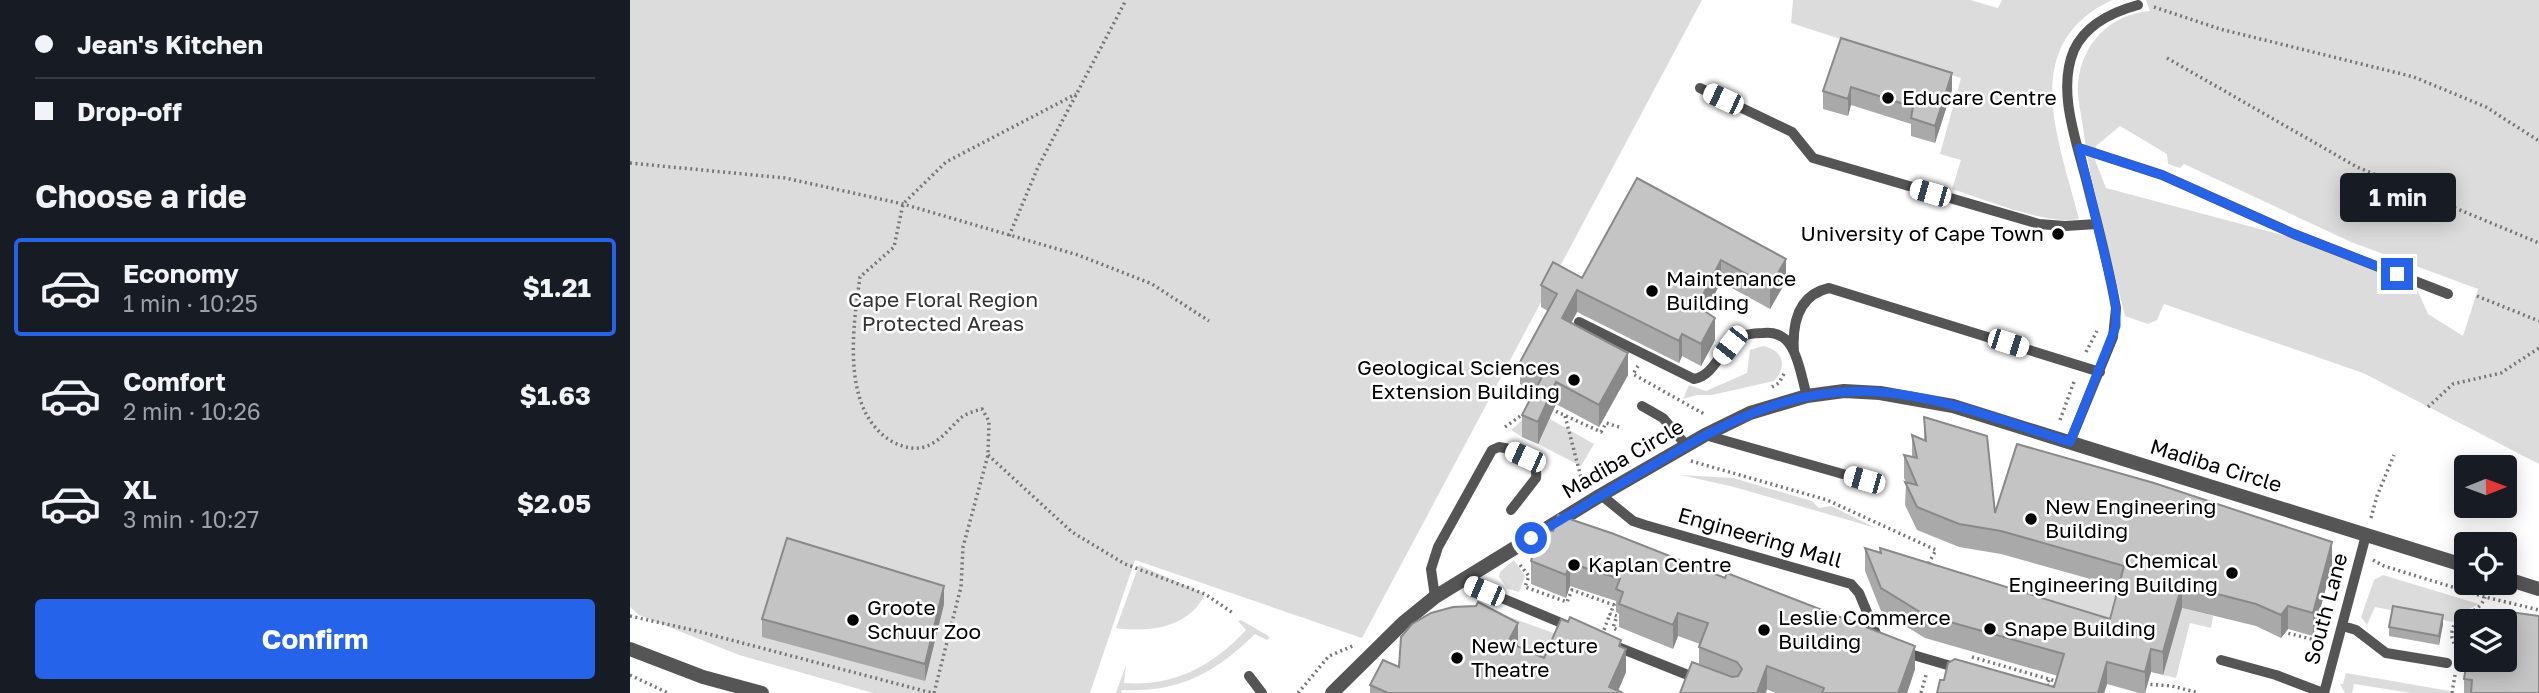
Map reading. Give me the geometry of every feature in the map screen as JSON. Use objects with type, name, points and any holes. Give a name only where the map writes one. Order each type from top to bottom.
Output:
[{"type":"street","name":"Madiba Circle","points":[[1332,693],[1403,623],[1435,597],[1601,495],[1687,453],[1705,435],[1750,413],[1807,396],[1844,391],[1918,398],[1953,406],[2368,530],[2454,562]]},
{"type":"street","points":[[2517,582],[2539,589]]},
{"type":"street","points":[[630,649],[704,677],[762,693]]},
{"type":"lane","points":[[2070,442],[2113,337],[2116,308],[2068,92],[2070,64],[2074,49],[2082,36],[2101,19],[2113,12],[2138,5]]},
{"type":"lane","points":[[1700,88],[1792,132],[1813,158],[2039,224],[2097,224]]},
{"type":"lane","points":[[2079,148],[2162,175],[2294,234],[2448,294]]},
{"type":"lane","points":[[1794,352],[1794,326],[1806,299],[1816,291],[1829,288],[2099,372]]},
{"type":"lane","points":[[1579,321],[1694,379],[1707,374],[1730,345],[1742,336],[1775,331],[1788,340],[1794,352],[1807,396]]},
{"type":"lane","points":[[1642,406],[1663,418],[1687,453]]},
{"type":"lane","points":[[1705,435],[1864,480]]},
{"type":"lane","points":[[1435,597],[1431,569],[1438,547],[1492,450],[1499,447],[1531,460],[1537,473],[1511,510]]},
{"type":"lane","name":"Engineering Mall","points":[[1601,495],[1633,520],[1645,525],[1851,584],[1859,593],[1881,644],[1967,670]]},
{"type":"lane","name":"South Lane","points":[[2323,693],[2368,530]]},
{"type":"lane","points":[[1461,581],[1588,634]]},
{"type":"lane","points":[[2343,626],[2356,630],[2386,653],[2447,663]]},
{"type":"lane","points":[[1601,640],[1710,684]]},
{"type":"lane","points":[[2221,660],[2287,679],[2323,693]]},
{"type":"lane","points":[[1249,676],[1262,693]]},
{"type":"path","points":[[1009,236],[1038,167],[1126,0]]},
{"type":"path","points":[[2138,5],[2149,5],[2193,21],[2259,39],[2414,77],[2486,107],[2539,141]]},
{"type":"path","points":[[2166,58],[2357,167],[2539,243]]},
{"type":"path","points":[[630,616],[933,693],[961,587],[962,547],[988,456],[989,421],[982,408],[964,415],[945,435],[924,447],[904,448],[880,434],[863,408],[856,381],[853,329],[860,277],[894,247],[904,204],[946,162],[1076,94]]},
{"type":"path","points":[[630,163],[785,178],[904,204],[1078,256],[1152,284],[1209,321]]},
{"type":"path","points":[[2477,296],[2539,321]]},
{"type":"path","points":[[2428,407],[2453,384],[2501,373],[2539,348]]},
{"type":"path","points":[[1644,355],[1633,374],[1704,414],[1694,420]]},
{"type":"path","points":[[1763,390],[1779,383],[1786,368]]},
{"type":"path","points":[[1540,408],[1550,409],[1601,432],[1606,423],[1619,428]]},
{"type":"path","points":[[1505,428],[1519,416],[1532,410]]},
{"type":"path","points":[[1565,416],[1584,485]]},
{"type":"path","points":[[1687,453],[1827,500],[1936,550],[1926,569]]},
{"type":"path","points":[[2368,530],[2377,496],[2394,455]]},
{"type":"path","points":[[988,456],[1072,532],[1125,564],[1205,594],[1233,613]]},
{"type":"path","points":[[2361,554],[2384,566],[2485,597],[2539,610]]},
{"type":"path","points":[[1515,558],[1529,576],[1525,587],[1567,602],[1572,590],[1614,605],[1601,640]]},
{"type":"path","points":[[2478,609],[2485,597]]},
{"type":"path","points":[[1610,614],[1617,616],[1613,628],[1626,633]]},
{"type":"path","points":[[2454,626],[2454,642]]},
{"type":"path","points":[[2280,631],[2319,641]]},
{"type":"path","points":[[1962,654],[2060,682]]},
{"type":"path","points":[[630,675],[668,693]]},
{"type":"path","points":[[2049,680],[2047,685],[2067,690]]},
{"type":"path","points":[[2138,682],[2199,693]]},
{"type":"path","points":[[2171,693],[2172,686]]},
{"type":"path","points":[[2045,689],[2057,693]]},
{"type":"green space","name":"Cape Floral Region Protected Areas","points":[[630,0],[1702,0],[1362,638],[1135,560],[1090,693],[873,693],[739,655],[639,615],[630,607]]},
{"type":"green space","points":[[1793,0],[1970,0],[1998,8],[2002,0],[2112,0],[2082,19],[2064,42],[2054,69],[2052,97],[2056,128],[2079,219],[2051,219],[2034,215],[1952,189],[1961,160],[1940,154],[1961,78],[1791,23]]},
{"type":"green space","points":[[2146,0],[2539,0],[2539,464],[2363,373],[2164,304],[2157,320],[2148,324],[2125,316],[2091,175],[2079,106],[2078,84],[2085,56],[2100,34],[2122,18],[2150,11]],"holes":[[[2120,126],[2167,154],[2168,164],[2180,168],[2184,164],[2351,242],[2478,289],[2463,336],[2428,314],[2416,287],[2294,238],[2106,188],[2095,160],[2096,146]]]},
{"type":"green space","points":[[1763,346],[1775,351],[1781,359],[1781,370],[1774,381],[1683,399],[1689,385],[1706,391],[1747,373],[1750,350]]},
{"type":"green space","points":[[1541,414],[1594,444],[1581,466],[1538,444],[1530,422],[1522,437],[1511,430],[1525,418]]},
{"type":"green space","points":[[1681,475],[1733,478],[1812,501],[1819,508],[1831,506],[1876,528],[1734,487]]},
{"type":"green space","points":[[1514,560],[1525,576],[1519,592],[1508,589],[1499,577],[1500,572]]},
{"type":"green space","points":[[1139,565],[1205,594],[1190,614],[1179,621],[1155,628],[1116,628]]},
{"type":"green space","points":[[2383,575],[2479,604],[2469,609],[2454,609],[2453,622],[2375,607],[2367,625],[2361,617],[2374,580]]},
{"type":"green space","points":[[2041,580],[2082,586],[2115,595],[2106,630],[2021,595]]},
{"type":"green space","points":[[2182,608],[2213,616],[2211,628],[2190,623],[2176,678],[2163,675]]},
{"type":"green space","points":[[1493,611],[1556,634],[1553,662],[1501,636]]},
{"type":"green space","points":[[2517,616],[2539,622],[2517,622]]},
{"type":"green space","points":[[1241,620],[1270,637],[1267,640],[1255,634],[1210,670],[1179,684],[1122,690],[1121,693],[1116,693],[1126,665],[1124,683],[1142,683],[1175,677],[1206,664],[1246,630],[1238,621]]},
{"type":"green space","points":[[2346,673],[2450,693],[2411,693],[2354,684],[2352,693],[2345,693],[2340,684],[2343,684]]},
{"type":"building","name":"Educare Centre","points":[[1841,38],[1952,73],[1935,126],[1911,118],[1913,107],[1851,87],[1848,99],[1823,91]]},
{"type":"building","points":[[1637,178],[1786,259],[1770,287],[1721,260],[1697,306],[1715,318],[1701,344],[1682,334],[1679,341],[1577,290],[1562,318],[1628,353],[1599,405],[1556,382],[1538,422],[1522,415],[1543,375],[1520,362],[1557,294],[1541,285],[1553,262],[1582,278]]},
{"type":"building","points":[[1924,417],[1987,436],[1995,513],[2017,444],[2154,483],[2332,542],[2313,613],[2288,606],[2281,615],[2256,604],[2182,585],[2163,652],[2151,649],[2145,672],[2107,662],[2098,693],[1937,693],[1948,663],[1955,659],[2054,687],[2064,654],[1925,615],[1881,588],[1865,548],[1881,553],[1880,548],[2110,619],[2124,566],[2001,531],[1959,524],[1917,507],[1905,482],[1917,485],[1904,455],[1917,458],[1912,435],[1926,441]]},
{"type":"building","points":[[1558,515],[1725,578],[1727,573],[1915,646],[1898,693],[1822,693],[1824,688],[1767,666],[1757,693],[1680,693],[1692,662],[1732,677],[1738,676],[1742,669],[1737,662],[1699,647],[1708,623],[1678,613],[1673,625],[1619,604],[1623,592],[1616,589],[1620,579],[1570,563],[1566,575],[1531,561],[1542,527],[1553,531]]},
{"type":"building","name":"Groote Schuur Zoo","points":[[787,538],[944,586],[925,664],[762,619]]},
{"type":"building","points":[[1478,602],[1518,623],[1508,642],[1544,658],[1561,619],[1568,622],[1570,617],[1621,640],[1619,646],[1626,649],[1609,687],[1623,693],[1388,693],[1370,685],[1383,660],[1399,667],[1401,637],[1412,624],[1431,613],[1453,607],[1476,606]]},
{"type":"building","points":[[2393,606],[2443,615],[2439,636],[2389,627]]},
{"type":"building","points":[[2517,613],[2539,616],[2539,693],[2471,693],[2472,680],[2464,679],[2465,672],[2517,672]]},
{"type":"place","name":"Educare Centre","points":[[1888,98]]},
{"type":"place","name":"University of Cape Town","points":[[2058,234]]},
{"type":"place","name":"Maintenance Building","points":[[1652,291]]},
{"type":"place","name":"Geological Sciences Extension Building","points":[[1574,380]]},
{"type":"place","name":"New Engineering Building","points":[[2031,519]]},
{"type":"place","name":"Kaplan Centre","points":[[1574,565]]},
{"type":"place","name":"Chemical Engineering Building","points":[[2232,573]]},
{"type":"place","name":"Groote Schuur Zoo","points":[[853,620]]},
{"type":"place","name":"Snape Building","points":[[1990,629]]},
{"type":"place","name":"Leslie Commerce Building","points":[[1764,630]]},
{"type":"place","name":"New Lecture Theatre","points":[[1457,658]]},
{"type":"route","points":[[1531,538],[1705,435],[1776,403],[1807,396],[1844,391],[1918,398],[2070,442],[2116,326],[2112,286],[2079,148],[2162,175],[2294,234],[2397,274]]}]
